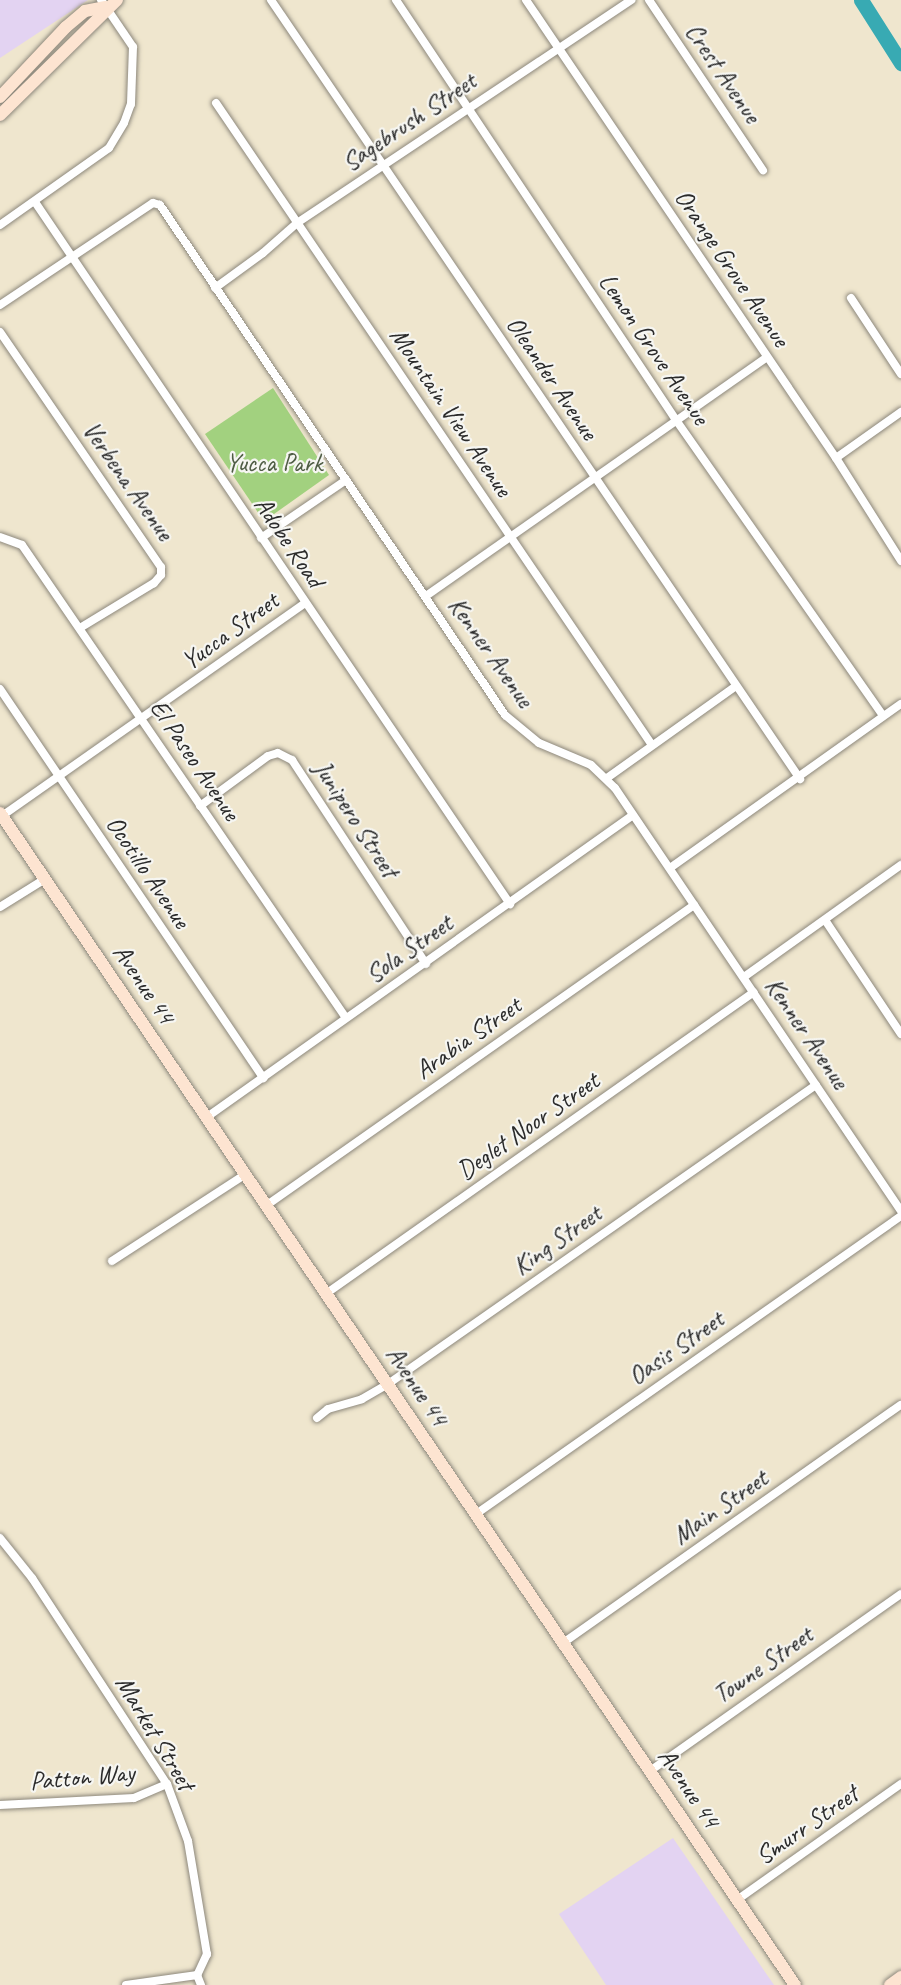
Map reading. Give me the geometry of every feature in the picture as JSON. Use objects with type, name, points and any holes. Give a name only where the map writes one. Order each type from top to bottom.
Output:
[{"type":"street","points":[[0,97],[43,49],[85,11],[117,0]]},
{"type":"street","name":"Oleander Avenue","points":[[271,0],[800,779]]},
{"type":"street","name":"Lemon Grove Avenue","points":[[396,0],[470,107],[676,420],[884,716]]},
{"type":"street","name":"Orange Grove Avenue","points":[[526,0],[837,458],[901,561]]},
{"type":"street","name":"Sagebrush Street","points":[[215,288],[263,254],[297,223],[632,0]]},
{"type":"street","name":"Crest Avenue","points":[[649,0],[763,170]]},
{"type":"street","points":[[0,115],[104,4]]},
{"type":"street","points":[[0,225],[109,148],[131,104],[134,80],[133,48],[104,4]]},
{"type":"street","name":"Mountain View Avenue","points":[[216,102],[652,745]]},
{"type":"street","name":"Adobe Road","points":[[35,202],[510,904]]},
{"type":"street","name":"Kenner Avenue","points":[[72,258],[156,202],[505,715],[539,743],[577,757],[607,778],[901,1211]]},
{"type":"street","points":[[0,305],[72,258]]},
{"type":"street","points":[[851,298],[901,374]]},
{"type":"street","name":"Verbena Avenue","points":[[0,333],[161,567],[154,583],[80,628]]},
{"type":"street","points":[[426,596],[767,357]]},
{"type":"street","points":[[837,458],[901,412]]},
{"type":"street","points":[[261,538],[346,480]]},
{"type":"street","name":"El Paseo Avenue","points":[[0,537],[22,545],[346,1018]]},
{"type":"street","name":"Yucca Street","points":[[1,814],[60,778],[305,603]]},
{"type":"street","points":[[607,778],[736,686]]},
{"type":"street","name":"Ocotillo Avenue","points":[[0,689],[263,1078]]},
{"type":"street","points":[[670,868],[800,779],[901,704]]},
{"type":"street","name":"Junipero Street","points":[[200,806],[268,756],[278,753],[292,760],[426,964]]},
{"type":"street","name":"Avenue 44","points":[[1,814],[795,1985]]},
{"type":"street","name":"Sola Street","points":[[207,1117],[426,964],[633,815]]},
{"type":"street","points":[[744,977],[901,865]]},
{"type":"street","points":[[0,907],[45,879]]},
{"type":"street","name":"Arabia Street","points":[[267,1205],[694,905]]},
{"type":"street","points":[[825,920],[901,1034]]},
{"type":"street","name":"Deglet Noor Street","points":[[327,1293],[754,992]]},
{"type":"street","name":"King Street","points":[[317,1418],[328,1409],[362,1399],[388,1384],[816,1085]]},
{"type":"street","points":[[112,1261],[246,1174]]},
{"type":"street","name":"Oasis Street","points":[[476,1514],[901,1216]]},
{"type":"street","name":"Main Street","points":[[563,1643],[901,1405]]},
{"type":"street","name":"Market Street","points":[[2,1543],[32,1578],[167,1784],[188,1841],[207,1954],[197,1975]]},
{"type":"street","name":"Towne Street","points":[[650,1771],[901,1594]]},
{"type":"street","name":"Patton Way","points":[[0,1805],[134,1798],[167,1784]]},
{"type":"street","name":"Smurr Street","points":[[737,1900],[901,1784]]},
{"type":"street","points":[[126,1985],[197,1975],[201,1985]]},
{"type":"street","points":[[890,1985],[901,1977]]},
{"type":"shaded area","points":[[0,0],[88,0],[0,58]]},
{"type":"shaded area","points":[[673,1838],[774,1985],[606,1985],[559,1914]]},
{"type":"green space","name":"Yucca Park","points":[[273,388],[329,475],[267,519],[261,517],[205,434]]},
{"type":"waterway","points":[[861,0],[901,63]]}]
